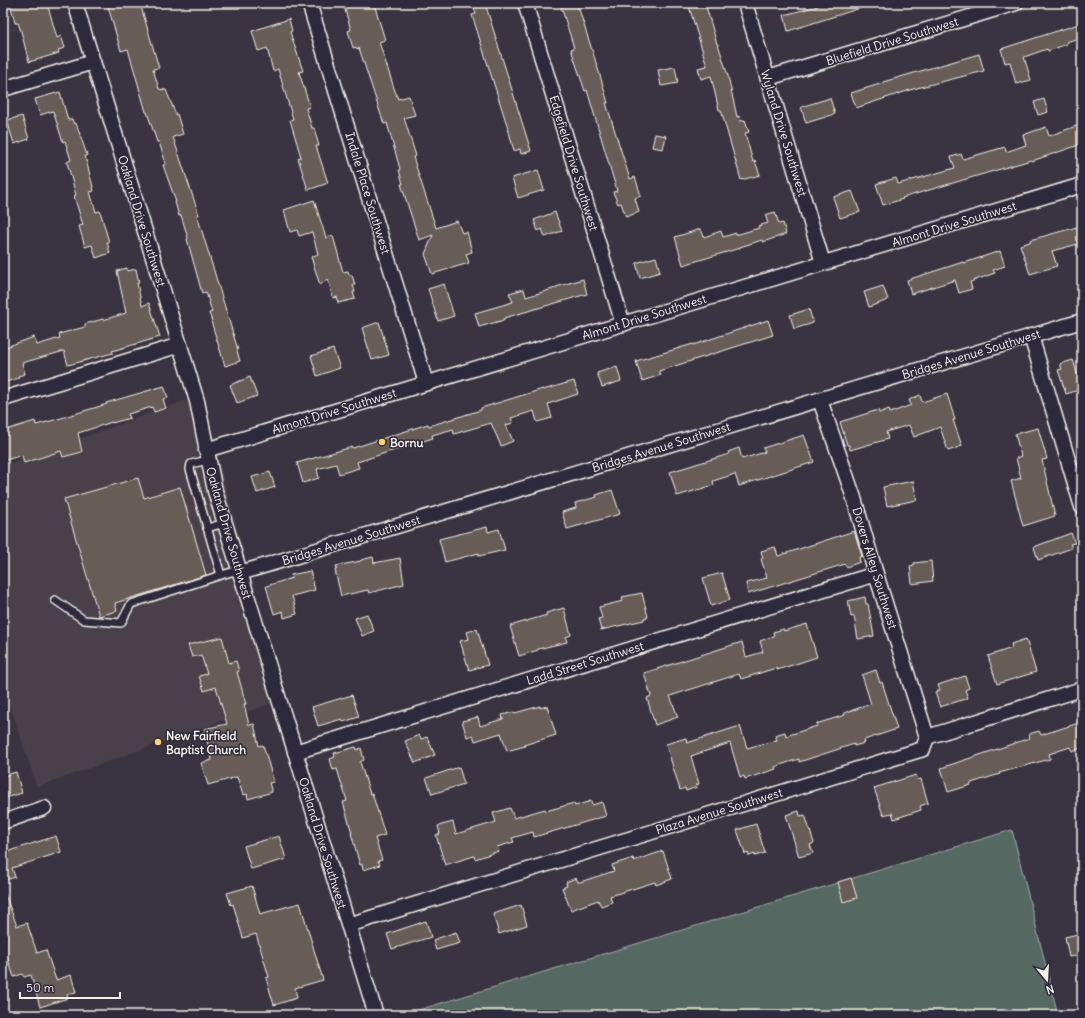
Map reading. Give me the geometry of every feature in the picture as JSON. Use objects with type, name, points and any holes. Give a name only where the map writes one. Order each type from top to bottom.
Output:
[{"type":"street","name":"Oakland Drive Southwest","points":[[75,3],[197,401],[215,491],[376,1015]]},
{"type":"street","name":"Indale Place Southwest","points":[[309,3],[426,383]]},
{"type":"street","name":"Edgefield Drive Southwest","points":[[525,3],[623,324]]},
{"type":"street","name":"Wyland Drive Southwest","points":[[745,3],[823,263]]},
{"type":"street","name":"Bluefield Drive Southwest","points":[[768,78],[1016,3]]},
{"type":"street","points":[[3,89],[93,62]]},
{"type":"street","name":"Almont Drive Southwest","points":[[207,455],[426,383],[1082,185]]},
{"type":"street","name":"Bridges Avenue Southwest","points":[[240,572],[1082,321]]},
{"type":"street","points":[[1031,336],[1082,507]]},
{"type":"street","points":[[3,398],[180,345]]},
{"type":"street","name":"Dovers Alley Southwest","points":[[820,400],[853,495],[927,737]]},
{"type":"street","name":"Ladd Street Southwest","points":[[295,752],[876,574]]},
{"type":"street","points":[[927,737],[1082,689]]},
{"type":"street","name":"Plaza Avenue Southwest","points":[[348,925],[923,749],[927,737]]},
{"type":"street","points":[[3,822],[44,808]]},
{"type":"lane","points":[[207,455],[192,464],[190,469],[221,575]]},
{"type":"lane","points":[[207,528],[225,523]]},
{"type":"lane","points":[[55,600],[84,620],[121,623],[131,604],[221,575],[240,572]]},
{"type":"shaded area","points":[[201,395],[283,699],[37,787],[3,684],[3,466]]},
{"type":"green space","points":[[1012,830],[1058,1015],[402,1015]]},
{"type":"building","points":[[10,3],[47,3],[57,38],[61,36],[65,48],[58,50],[59,53],[29,62],[21,31],[18,23],[15,23]]},
{"type":"building","points":[[107,3],[140,3],[159,68],[153,69],[159,89],[166,90],[176,115],[177,114],[183,134],[173,137],[199,215],[197,215],[240,361],[225,366],[209,313],[212,312],[206,292],[202,293],[181,215],[179,216],[176,202],[163,165],[166,164],[159,142],[157,142],[146,112],[128,49],[121,51]]},
{"type":"building","points":[[343,3],[373,3],[375,7],[385,40],[379,42],[398,99],[409,96],[415,115],[404,118],[416,156],[413,157],[436,228],[457,221],[462,233],[467,232],[472,252],[466,254],[469,263],[432,274],[425,254],[433,235],[419,240],[401,184],[403,184],[400,169],[387,123],[384,124],[359,48],[353,48],[348,31],[351,30]]},
{"type":"building","points":[[473,3],[485,3],[531,151],[521,154],[520,149],[514,151],[472,15],[476,14]]},
{"type":"building","points":[[560,3],[577,3],[630,179],[635,177],[641,196],[635,198],[639,212],[626,217],[621,203],[618,204],[613,192],[617,191],[587,90],[585,91],[571,49],[574,48]]},
{"type":"building","points":[[688,3],[705,3],[728,76],[737,117],[739,116],[740,121],[745,120],[749,132],[745,133],[753,162],[755,161],[760,175],[741,180],[721,110],[719,110],[711,76],[701,79],[698,68],[707,66]]},
{"type":"building","points":[[824,3],[870,3],[870,5],[788,31],[784,15]]},
{"type":"building","points":[[289,19],[292,31],[290,32],[303,71],[299,72],[310,107],[306,108],[312,128],[314,128],[319,146],[316,146],[328,183],[308,190],[298,158],[301,157],[290,120],[293,119],[278,69],[273,71],[267,48],[258,51],[252,31]]},
{"type":"building","points":[[1082,23],[1082,37],[1066,42],[1067,44],[1048,51],[1047,49],[1024,57],[1031,80],[1016,84],[1010,62],[1005,63],[1001,49]]},
{"type":"building","points":[[979,54],[984,71],[913,89],[856,108],[851,93]]},
{"type":"building","points":[[675,67],[678,83],[661,86],[658,70]]},
{"type":"building","points":[[60,92],[68,120],[72,119],[74,124],[76,123],[87,155],[85,156],[94,191],[90,192],[96,212],[100,211],[109,242],[107,242],[110,253],[96,258],[92,245],[85,247],[79,226],[83,225],[74,196],[76,195],[67,162],[71,160],[65,141],[63,142],[53,111],[40,115],[35,99]]},
{"type":"building","points":[[830,98],[835,114],[806,123],[801,107]]},
{"type":"building","points":[[1044,99],[1048,112],[1038,115],[1034,102]]},
{"type":"building","points":[[22,116],[29,139],[14,144],[7,120]]},
{"type":"building","points":[[1082,124],[1082,144],[1032,161],[1031,160],[902,198],[903,199],[883,205],[876,184],[896,178],[898,184],[955,168],[951,157],[961,154],[963,159],[1005,147],[1006,152],[1026,145],[1023,135],[1046,127],[1049,136]]},
{"type":"building","points":[[655,134],[666,136],[663,149],[652,147]]},
{"type":"building","points":[[538,170],[544,190],[518,198],[512,178]]},
{"type":"building","points":[[852,191],[860,212],[840,218],[833,197]]},
{"type":"building","points":[[314,200],[326,238],[333,236],[343,272],[348,271],[349,275],[352,275],[355,285],[353,285],[355,292],[353,292],[355,299],[338,303],[337,297],[333,298],[328,279],[320,285],[311,257],[318,254],[312,232],[299,236],[297,230],[290,232],[284,210]]},
{"type":"building","points":[[555,212],[562,231],[545,237],[542,229],[538,231],[534,220]]},
{"type":"building","points":[[775,212],[779,224],[783,223],[786,234],[683,265],[675,237],[701,229],[704,237],[721,231],[723,237],[736,233],[736,235],[759,228],[758,226],[768,223],[765,215]]},
{"type":"building","points":[[1077,227],[1082,243],[1052,251],[1057,266],[1030,274],[1020,245],[1030,242],[1030,240]]},
{"type":"building","points":[[1000,251],[1005,266],[993,270],[995,273],[970,282],[972,289],[959,293],[955,280],[911,294],[907,280]]},
{"type":"building","points":[[656,257],[660,272],[640,278],[636,263]]},
{"type":"building","points":[[127,268],[127,271],[136,269],[139,283],[137,283],[142,306],[149,303],[160,337],[112,351],[113,353],[68,365],[64,351],[22,363],[25,374],[18,376],[19,378],[3,383],[3,348],[34,337],[37,345],[60,338],[59,334],[85,327],[85,324],[126,313],[117,271]]},
{"type":"building","points":[[583,279],[587,294],[504,318],[504,320],[479,327],[475,313],[513,302],[509,293],[524,289],[526,297]]},
{"type":"building","points":[[444,284],[454,316],[438,321],[428,289]]},
{"type":"building","points":[[883,286],[888,300],[869,307],[864,292]]},
{"type":"building","points":[[809,309],[813,323],[794,329],[790,315]]},
{"type":"building","points":[[768,320],[773,335],[659,371],[661,375],[642,381],[636,361],[693,345]]},
{"type":"building","points":[[379,322],[389,355],[372,360],[362,328]]},
{"type":"building","points":[[333,349],[340,368],[317,376],[311,356]]},
{"type":"building","points":[[1073,360],[1082,389],[1066,394],[1058,370],[1062,369],[1060,364]]},
{"type":"building","points":[[617,367],[621,381],[602,387],[597,373]]},
{"type":"building","points":[[250,377],[257,396],[237,403],[230,385]]},
{"type":"building","points":[[574,381],[578,394],[548,404],[552,418],[537,422],[534,411],[511,418],[513,423],[506,425],[513,441],[501,446],[491,423],[454,434],[453,429],[432,435],[433,438],[357,462],[359,468],[339,474],[336,464],[317,469],[319,478],[303,483],[297,463],[352,447],[353,448],[428,424],[429,426],[481,410],[481,408]]},
{"type":"building","points":[[164,386],[168,398],[163,399],[166,408],[154,412],[152,407],[128,414],[130,418],[78,433],[82,452],[63,457],[61,451],[24,463],[22,455],[3,461],[3,431],[35,421],[36,425],[58,419]]},
{"type":"building","points":[[947,394],[955,420],[953,420],[962,446],[948,451],[940,427],[914,437],[909,425],[886,432],[888,439],[850,450],[849,445],[847,445],[840,422],[878,410],[879,413],[889,409],[890,413],[911,405],[909,400],[920,395],[922,402]]},
{"type":"building","points":[[1038,428],[1047,459],[1042,460],[1055,516],[1023,526],[1011,481],[1021,478],[1016,458],[1021,456],[1015,434]]},
{"type":"building","points":[[804,435],[814,462],[739,486],[735,474],[713,481],[714,485],[677,496],[670,472],[729,454],[728,452],[739,448],[742,459],[765,452],[763,448]]},
{"type":"building","points":[[270,472],[275,487],[257,493],[252,477]]},
{"type":"building","points":[[138,478],[144,498],[180,487],[206,575],[115,603],[117,611],[99,616],[64,499]]},
{"type":"building","points":[[913,481],[917,500],[887,506],[883,487]]},
{"type":"building","points":[[612,490],[620,514],[567,529],[562,512],[576,508],[575,503],[597,497],[596,495]]},
{"type":"building","points":[[487,527],[488,532],[499,529],[505,550],[479,556],[479,553],[445,562],[439,539]]},
{"type":"building","points":[[854,531],[862,556],[859,557],[860,562],[846,567],[845,564],[748,594],[746,583],[767,578],[761,559],[763,558],[761,551],[775,547],[778,556]]},
{"type":"building","points":[[1071,533],[1075,543],[1070,544],[1072,548],[1038,560],[1034,547]]},
{"type":"building","points":[[373,557],[374,563],[400,558],[404,584],[369,593],[368,590],[341,596],[335,570],[337,569],[336,566]]},
{"type":"building","points":[[931,561],[933,581],[912,584],[910,566],[914,565],[914,563]]},
{"type":"building","points":[[310,571],[315,590],[292,596],[297,614],[284,618],[283,611],[274,614],[266,586],[292,578],[291,575]]},
{"type":"building","points":[[722,573],[730,600],[711,606],[703,578]]},
{"type":"building","points":[[642,593],[648,617],[644,618],[644,620],[601,630],[598,619],[602,618],[599,607],[623,601],[622,597]]},
{"type":"building","points":[[865,597],[866,604],[868,604],[874,636],[858,639],[854,616],[851,617],[848,601]]},
{"type":"building","points":[[564,608],[571,635],[566,637],[567,642],[538,649],[519,656],[510,626],[547,615],[546,613]]},
{"type":"building","points":[[367,614],[374,631],[362,636],[355,618]]},
{"type":"building","points":[[807,624],[817,657],[777,670],[776,668],[741,679],[739,674],[670,696],[678,717],[655,725],[647,698],[651,696],[644,673],[742,642],[746,657],[763,652],[760,641],[774,636],[773,632],[784,629],[784,631]]},
{"type":"building","points":[[477,629],[488,665],[469,670],[460,641],[469,639],[467,632]]},
{"type":"building","points":[[222,637],[229,663],[236,661],[239,671],[237,672],[246,704],[244,704],[249,725],[254,724],[259,746],[263,745],[274,782],[269,783],[272,792],[248,799],[247,794],[243,795],[237,777],[208,785],[201,763],[212,760],[204,729],[227,724],[216,687],[204,691],[199,676],[207,674],[201,655],[192,657],[188,645]]},
{"type":"building","points":[[1026,639],[1036,672],[997,684],[988,656],[1012,648],[1011,644]]},
{"type":"building","points":[[876,670],[880,683],[882,682],[897,729],[864,740],[865,743],[854,746],[854,744],[799,762],[799,759],[775,767],[776,769],[745,779],[744,776],[740,777],[730,743],[691,756],[699,784],[696,785],[697,787],[686,791],[685,788],[680,790],[666,744],[686,738],[687,743],[740,726],[747,748],[777,740],[775,735],[785,732],[786,736],[817,726],[816,724],[845,715],[844,713],[871,704],[862,675]]},
{"type":"building","points":[[965,676],[969,688],[965,690],[968,698],[940,707],[935,692],[940,690],[938,685]]},
{"type":"building","points":[[352,695],[359,717],[343,722],[342,719],[318,726],[312,707]]},
{"type":"building","points":[[540,706],[540,708],[547,706],[556,735],[507,751],[501,733],[475,741],[473,735],[467,737],[462,721],[478,717],[480,726],[503,719],[502,715]]},
{"type":"building","points":[[1082,722],[1082,748],[1072,751],[1070,747],[1049,754],[1050,759],[999,773],[1000,774],[971,783],[971,785],[948,792],[941,768],[1030,738],[1029,734],[1039,731],[1041,735]]},
{"type":"building","points":[[419,735],[421,739],[427,737],[435,755],[415,763],[405,741]]},
{"type":"building","points":[[356,747],[357,750],[361,748],[364,760],[360,762],[370,794],[372,793],[385,835],[375,838],[382,860],[378,861],[380,865],[363,870],[362,864],[360,865],[343,802],[347,801],[337,769],[333,770],[330,759],[335,757],[334,753]]},
{"type":"building","points":[[459,767],[464,784],[432,794],[426,778]]},
{"type":"building","points":[[16,772],[22,793],[5,798],[3,792],[3,776]]},
{"type":"building","points":[[916,775],[918,780],[921,779],[928,803],[920,806],[921,810],[894,819],[892,813],[883,815],[874,788]]},
{"type":"building","points":[[591,801],[592,805],[602,802],[606,816],[534,837],[533,832],[512,838],[514,842],[497,847],[499,851],[475,859],[474,856],[445,865],[436,835],[440,834],[438,826],[453,822],[456,834],[496,822],[493,813],[510,808],[514,818],[545,809],[546,811],[574,803],[575,806]]},
{"type":"building","points":[[799,811],[800,816],[805,815],[814,843],[810,845],[813,853],[799,857],[786,815]]},
{"type":"building","points":[[756,824],[765,853],[749,856],[748,853],[745,854],[737,830]]},
{"type":"building","points":[[56,836],[61,852],[12,868],[15,877],[3,881],[3,848],[5,848],[6,852]]},
{"type":"building","points":[[279,836],[286,859],[251,869],[244,846]]},
{"type":"building","points":[[663,851],[672,879],[656,885],[655,882],[610,896],[612,902],[601,906],[598,900],[571,910],[562,888],[567,886],[566,882],[576,878],[578,882],[580,882],[614,871],[612,865],[633,858],[634,861]]},
{"type":"building","points":[[851,878],[857,898],[843,902],[838,882]]},
{"type":"building","points":[[252,886],[260,914],[300,903],[323,980],[295,988],[297,998],[274,1005],[266,978],[269,977],[256,934],[243,938],[233,904],[231,905],[227,893]]},
{"type":"building","points":[[3,892],[17,926],[27,923],[37,953],[46,950],[56,980],[71,975],[76,992],[67,994],[68,998],[40,1007],[31,975],[24,977],[22,974],[14,977],[5,951],[3,952]]},
{"type":"building","points":[[521,905],[527,925],[499,934],[493,914]]},
{"type":"building","points":[[426,921],[431,937],[392,949],[387,934]]},
{"type":"building","points":[[456,932],[460,943],[436,950],[433,940]]},
{"type":"building","points":[[1082,933],[1082,955],[1069,957],[1065,937]]},
{"type":"place","name":"Bornu","points":[[382,442]]},
{"type":"place","name":"New Fairfield Baptist Church","points":[[158,742]]}]
